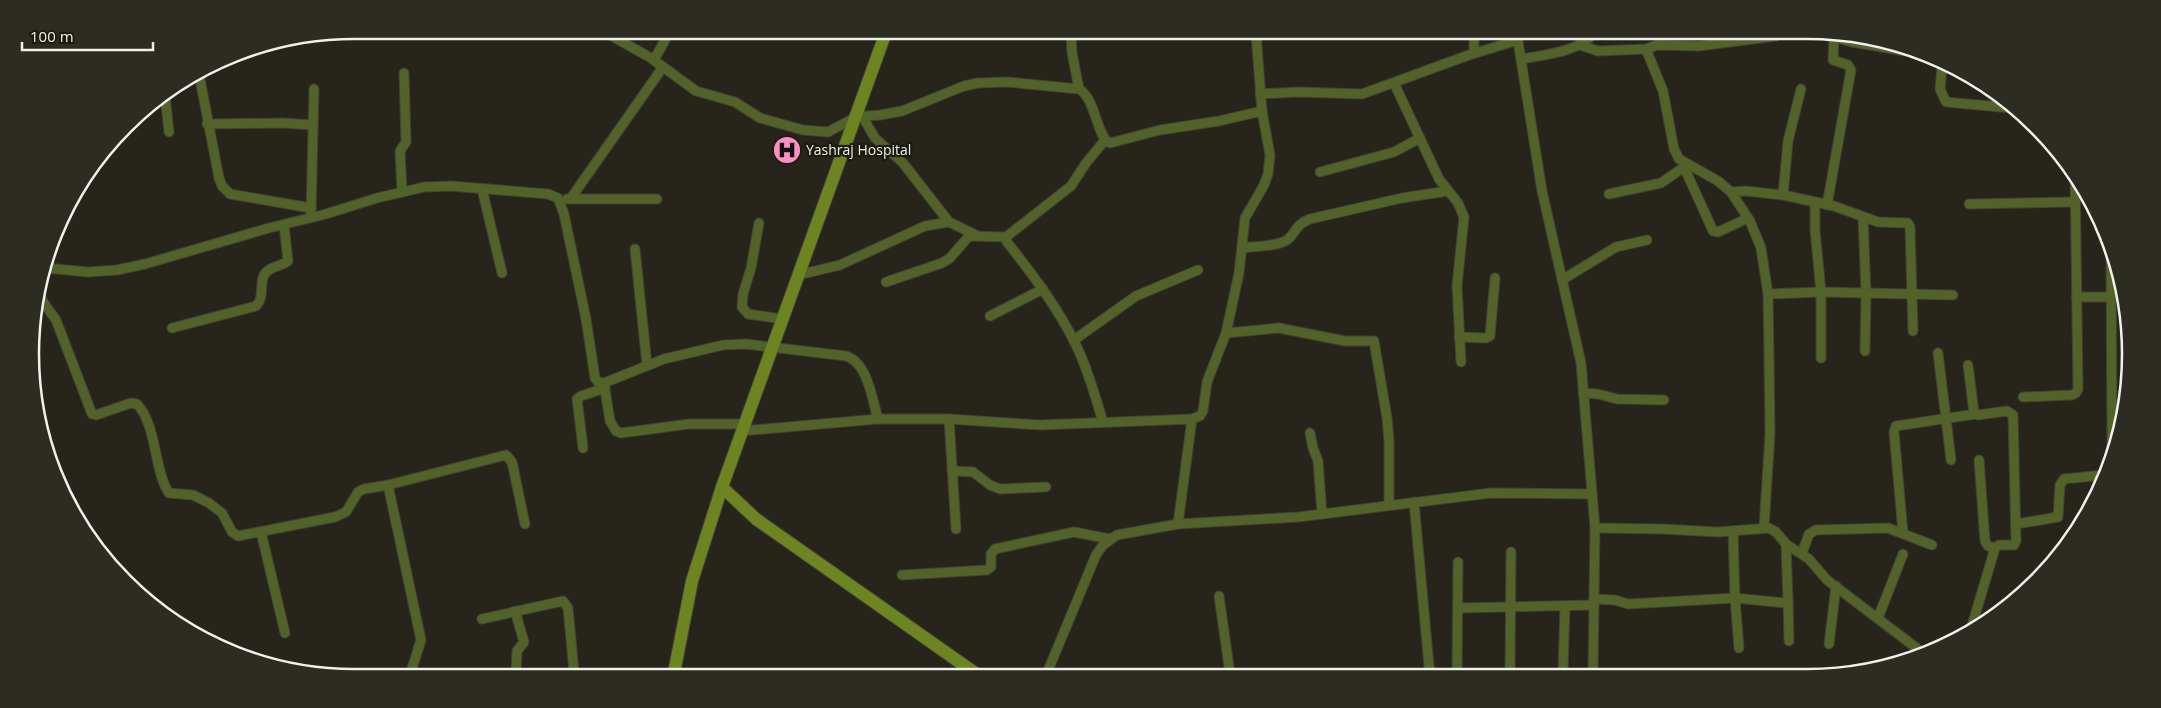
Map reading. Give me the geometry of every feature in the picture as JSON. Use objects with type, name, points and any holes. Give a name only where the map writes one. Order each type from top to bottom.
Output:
[{"type":"main road","points":[[675,669],[692,581],[722,487],[798,275],[859,117],[884,39]]},
{"type":"main road","points":[[722,487],[756,519],[969,669]]},
{"type":"street","points":[[618,39],[654,60],[696,91],[735,102],[760,118],[794,128],[828,132],[859,117],[902,111],[964,86],[978,83],[1007,82],[1079,90],[1088,96],[1105,140]]},
{"type":"street","points":[[627,39],[637,49]]},
{"type":"street","points":[[654,60],[666,39]]},
{"type":"street","points":[[1071,39],[1079,90]]},
{"type":"street","points":[[200,79],[219,178],[226,191],[240,197],[311,213],[329,213],[402,192],[436,186],[552,194],[559,200],[569,236],[595,378],[604,386],[610,421],[616,431],[622,433],[689,424],[743,428],[878,419],[949,419],[1040,425],[1192,419],[1202,414],[1207,382],[1226,333],[1242,248],[1245,218],[1264,185],[1269,165],[1269,147],[1260,94],[1256,39]]},
{"type":"street","points":[[1474,39],[1474,53]]},
{"type":"street","points":[[1260,94],[1298,92],[1355,95],[1394,83],[1512,39]]},
{"type":"street","points":[[1518,39],[1542,191],[1581,363],[1595,528],[1593,669]]},
{"type":"street","points":[[1522,59],[1562,52],[1580,45],[1588,39]]},
{"type":"street","points":[[1580,45],[1598,51],[1646,49],[1657,45],[1699,46],[1753,39]]},
{"type":"street","points":[[1827,204],[1852,70],[1848,64],[1833,60],[1832,39]]},
{"type":"street","points":[[1646,49],[1666,103],[1676,154],[1685,166],[1712,231],[1718,232],[1748,218]]},
{"type":"street","points":[[571,198],[663,67]]},
{"type":"street","points":[[1942,69],[1940,89],[1946,102],[2003,107]]},
{"type":"street","points":[[402,192],[400,151],[406,142],[404,73]]},
{"type":"street","points":[[1394,83],[1439,179],[1458,203],[1464,217],[1457,286],[1461,362]]},
{"type":"street","points":[[311,213],[314,89]]},
{"type":"street","points":[[1783,195],[1788,141],[1801,89]]},
{"type":"street","points":[[166,101],[169,132]]},
{"type":"street","points":[[1105,140],[1113,142],[1160,130],[1219,121],[1262,111]]},
{"type":"street","points":[[859,117],[876,138],[903,163],[949,222],[976,235]]},
{"type":"street","points":[[207,124],[282,123],[313,125]]},
{"type":"street","points":[[1320,172],[1394,152],[1420,138]]},
{"type":"street","points":[[886,282],[942,263],[950,258],[969,236],[1006,237],[1071,186],[1086,163],[1105,140]]},
{"type":"street","points":[[1685,166],[1718,181],[1732,192],[1748,218],[1761,248],[1768,294],[1770,434],[1764,527]]},
{"type":"street","points":[[1609,194],[1661,183],[1685,166]]},
{"type":"street","points":[[2023,397],[2076,394],[2075,188]]},
{"type":"street","points":[[482,189],[502,273]]},
{"type":"street","points":[[1242,248],[1287,240],[1297,226],[1310,219],[1402,198],[1448,191]]},
{"type":"street","points":[[1732,192],[1746,191],[1783,195],[1827,204],[1884,224],[1905,222],[1909,224],[1913,332]]},
{"type":"street","points":[[559,200],[571,198],[657,199]]},
{"type":"street","points":[[1815,202],[1815,230],[1821,292],[1821,358]]},
{"type":"street","points":[[1969,204],[2075,202]]},
{"type":"street","points":[[50,268],[88,272],[117,270],[284,225],[311,213]]},
{"type":"street","points":[[1863,217],[1866,293],[1865,351]]},
{"type":"street","points":[[798,275],[840,265],[925,226],[949,222]]},
{"type":"street","points":[[759,223],[751,268],[743,294],[742,307],[748,314],[782,319]]},
{"type":"street","points":[[172,328],[256,306],[261,299],[265,274],[288,261],[284,225]]},
{"type":"street","points":[[1006,237],[1007,242],[1043,289],[1074,340],[1086,367],[1103,422]]},
{"type":"street","points":[[1562,280],[1616,247],[1647,240]]},
{"type":"street","points":[[636,250],[647,365]]},
{"type":"street","points":[[2110,266],[2112,436]]},
{"type":"street","points":[[1074,340],[1136,296],[1198,270]]},
{"type":"street","points":[[1459,337],[1486,338],[1490,336],[1494,278]]},
{"type":"street","points":[[990,316],[1043,289]]},
{"type":"street","points":[[1768,294],[1821,292],[1953,295]]},
{"type":"street","points":[[2076,297],[2111,297]]},
{"type":"street","points":[[43,302],[56,320],[92,414],[96,416],[131,403],[137,404],[153,440],[169,493],[193,496],[209,503],[222,513],[232,532],[238,536],[343,514],[360,490],[388,485],[506,455],[512,462],[525,524]]},
{"type":"street","points":[[1226,333],[1279,328],[1345,341],[1374,341],[1388,418],[1389,505]]},
{"type":"street","points":[[583,448],[577,399],[581,396],[647,365],[685,353],[723,345],[746,344],[852,358],[862,370],[878,419]]},
{"type":"street","points":[[1938,353],[1951,460]]},
{"type":"street","points":[[1968,365],[1973,411],[1976,414]]},
{"type":"street","points":[[1583,393],[1598,394],[1617,400],[1664,400]]},
{"type":"street","points":[[1903,533],[1894,428],[1898,424],[2007,411],[2013,415],[2016,524],[2016,541],[2014,545],[1995,548],[1988,546],[1979,460]]},
{"type":"street","points":[[949,419],[956,529]]},
{"type":"street","points":[[1178,524],[1192,419]]},
{"type":"street","points":[[1310,433],[1318,461],[1322,514]]},
{"type":"street","points":[[952,471],[973,472],[990,485],[1000,489],[1046,486]]},
{"type":"street","points":[[2016,524],[2058,517],[2062,480],[2097,477]]},
{"type":"street","points":[[388,485],[421,640],[412,669]]},
{"type":"street","points":[[1049,669],[1096,556],[1110,539],[1128,532],[1178,524],[1322,514],[1491,494],[1592,494]]},
{"type":"street","points":[[1414,502],[1428,657],[1431,669]]},
{"type":"street","points":[[1595,528],[1733,531],[1764,527],[1776,532],[1786,544],[1802,553],[1826,580],[1918,649]]},
{"type":"street","points":[[1802,553],[1809,534],[1816,530],[1880,528],[1903,533],[1932,544]]},
{"type":"street","points":[[1733,531],[1739,648]]},
{"type":"street","points":[[261,532],[285,633]]},
{"type":"street","points":[[902,575],[987,570],[991,567],[991,554],[995,549],[1066,533],[1081,532],[1110,539]]},
{"type":"street","points":[[1786,544],[1790,641]]},
{"type":"street","points":[[1973,622],[1995,548]]},
{"type":"street","points":[[1510,669],[1511,552]]},
{"type":"street","points":[[1878,618],[1903,554]]},
{"type":"street","points":[[1457,669],[1458,562]]},
{"type":"street","points":[[1829,644],[1836,586]]},
{"type":"street","points":[[1219,596],[1229,669]]},
{"type":"street","points":[[1458,608],[1564,606],[1615,600],[1628,604],[1735,598],[1782,603],[1788,601]]},
{"type":"street","points":[[482,619],[560,601],[566,603],[574,669]]},
{"type":"street","points":[[1563,669],[1564,606]]},
{"type":"street","points":[[515,611],[524,642],[517,651],[516,669]]},
{"type":"place","name":"Yashraj Hospital","points":[[787,150]]}]
